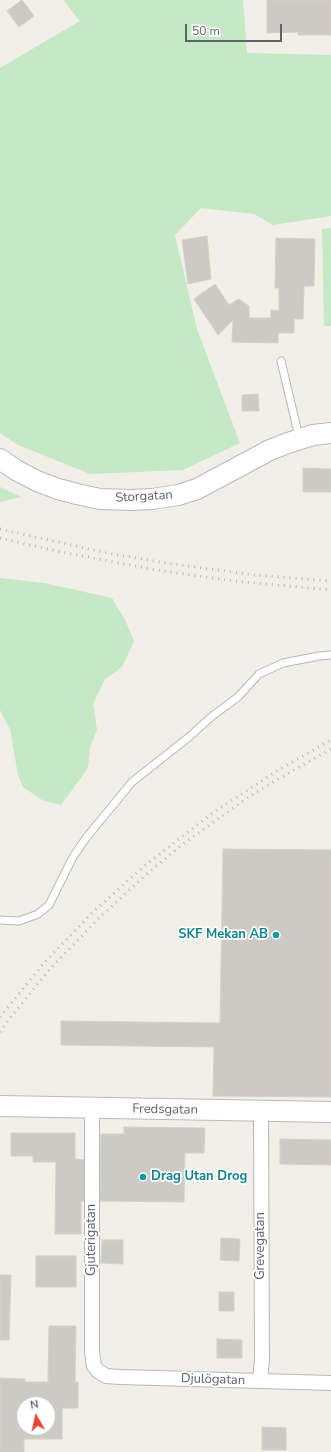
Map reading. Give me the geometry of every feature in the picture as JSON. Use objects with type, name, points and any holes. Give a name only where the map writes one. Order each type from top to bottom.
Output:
[{"type":"street","name":"Storgatan","points":[[0,459],[16,470],[37,480],[58,489],[77,494],[100,499],[152,499],[178,495],[197,489],[270,450],[300,439],[331,433]]},
{"type":"street","name":"Fredsgatan","points":[[0,1106],[331,1112]]},
{"type":"street","name":"Gjuterigatan","points":[[92,1108],[92,1352],[94,1366],[97,1370]]},
{"type":"street","name":"Grevegatan","points":[[260,1381],[262,1359],[261,1111]]},
{"type":"street","name":"Djulögatan","points":[[97,1370],[106,1376],[120,1377],[331,1383]]},
{"type":"lane","points":[[281,361],[300,439]]},
{"type":"lane","points":[[0,920],[19,921],[38,914],[49,905],[74,857],[86,838],[100,819],[132,782],[189,737],[211,717],[238,697],[259,674],[283,663],[331,655]]},
{"type":"green space","points":[[63,0],[243,0],[247,53],[331,55],[331,216],[273,225],[254,214],[201,208],[175,235],[197,329],[240,443],[183,470],[90,474],[18,445],[0,433],[0,68],[80,21]]},
{"type":"green space","points":[[331,228],[331,326],[324,326],[322,229]]},
{"type":"green space","points":[[0,487],[21,497],[0,502]]},
{"type":"green space","points":[[0,578],[44,583],[112,598],[125,620],[134,641],[122,667],[105,679],[93,704],[97,730],[90,747],[88,768],[61,805],[42,800],[23,787],[18,775],[10,729],[0,710]]},
{"type":"building","points":[[22,0],[34,16],[19,27],[7,11]]},
{"type":"building","points":[[267,0],[331,0],[331,35],[298,35],[298,32],[267,33]]},
{"type":"building","points":[[207,236],[211,279],[188,284],[182,240]]},
{"type":"building","points":[[276,238],[315,239],[314,286],[304,286],[303,319],[294,319],[294,333],[278,333],[278,343],[232,342],[233,320],[218,335],[194,299],[215,284],[229,305],[239,299],[249,306],[249,318],[271,318],[271,310],[279,311],[279,288],[275,288]]},
{"type":"building","points":[[258,394],[259,411],[242,411],[242,395]]},
{"type":"building","points":[[303,468],[331,469],[331,492],[303,492]]},
{"type":"building","name":"SKF Mekan AB","points":[[223,849],[331,850],[331,1097],[213,1096],[214,1047],[61,1045],[61,1021],[220,1023]]},
{"type":"building","name":"Drag Utan Drog","points":[[124,1127],[205,1128],[204,1153],[185,1153],[184,1202],[100,1201],[101,1134],[124,1134]]},
{"type":"building","points":[[11,1133],[75,1133],[75,1159],[84,1160],[84,1201],[81,1201],[81,1234],[55,1234],[56,1162],[33,1162],[33,1156],[11,1156]]},
{"type":"building","points":[[280,1139],[331,1140],[331,1165],[280,1164]]},
{"type":"building","points":[[221,1238],[240,1239],[239,1261],[220,1260]]},
{"type":"building","points":[[102,1240],[123,1240],[123,1264],[101,1263]]},
{"type":"building","points":[[36,1256],[76,1256],[76,1287],[36,1287]]},
{"type":"building","points":[[0,1275],[11,1275],[9,1340],[0,1340]]},
{"type":"building","points":[[219,1292],[234,1292],[234,1311],[219,1311]]},
{"type":"building","points":[[49,1326],[76,1326],[75,1382],[78,1382],[78,1408],[62,1408],[62,1439],[24,1439],[24,1452],[0,1452],[0,1378],[25,1379],[25,1382],[48,1382]]},
{"type":"building","points":[[217,1339],[242,1340],[242,1358],[217,1358]]},
{"type":"building","points":[[262,1427],[286,1428],[286,1450],[262,1450]]},
{"type":"railway","points":[[0,529],[107,553],[166,563],[254,575],[331,581]]},
{"type":"railway","points":[[0,538],[61,552],[162,571],[234,581],[331,590]]},
{"type":"railway","points":[[0,1017],[44,963],[93,912],[143,867],[214,812],[280,769],[331,740]]},
{"type":"railway","points":[[0,1032],[50,969],[99,918],[149,872],[183,844],[250,796],[331,749]]},
{"type":"place","name":"SKF Mekan AB","points":[[276,935]]},
{"type":"place","name":"Drag Utan Drog","points":[[143,1177]]}]
